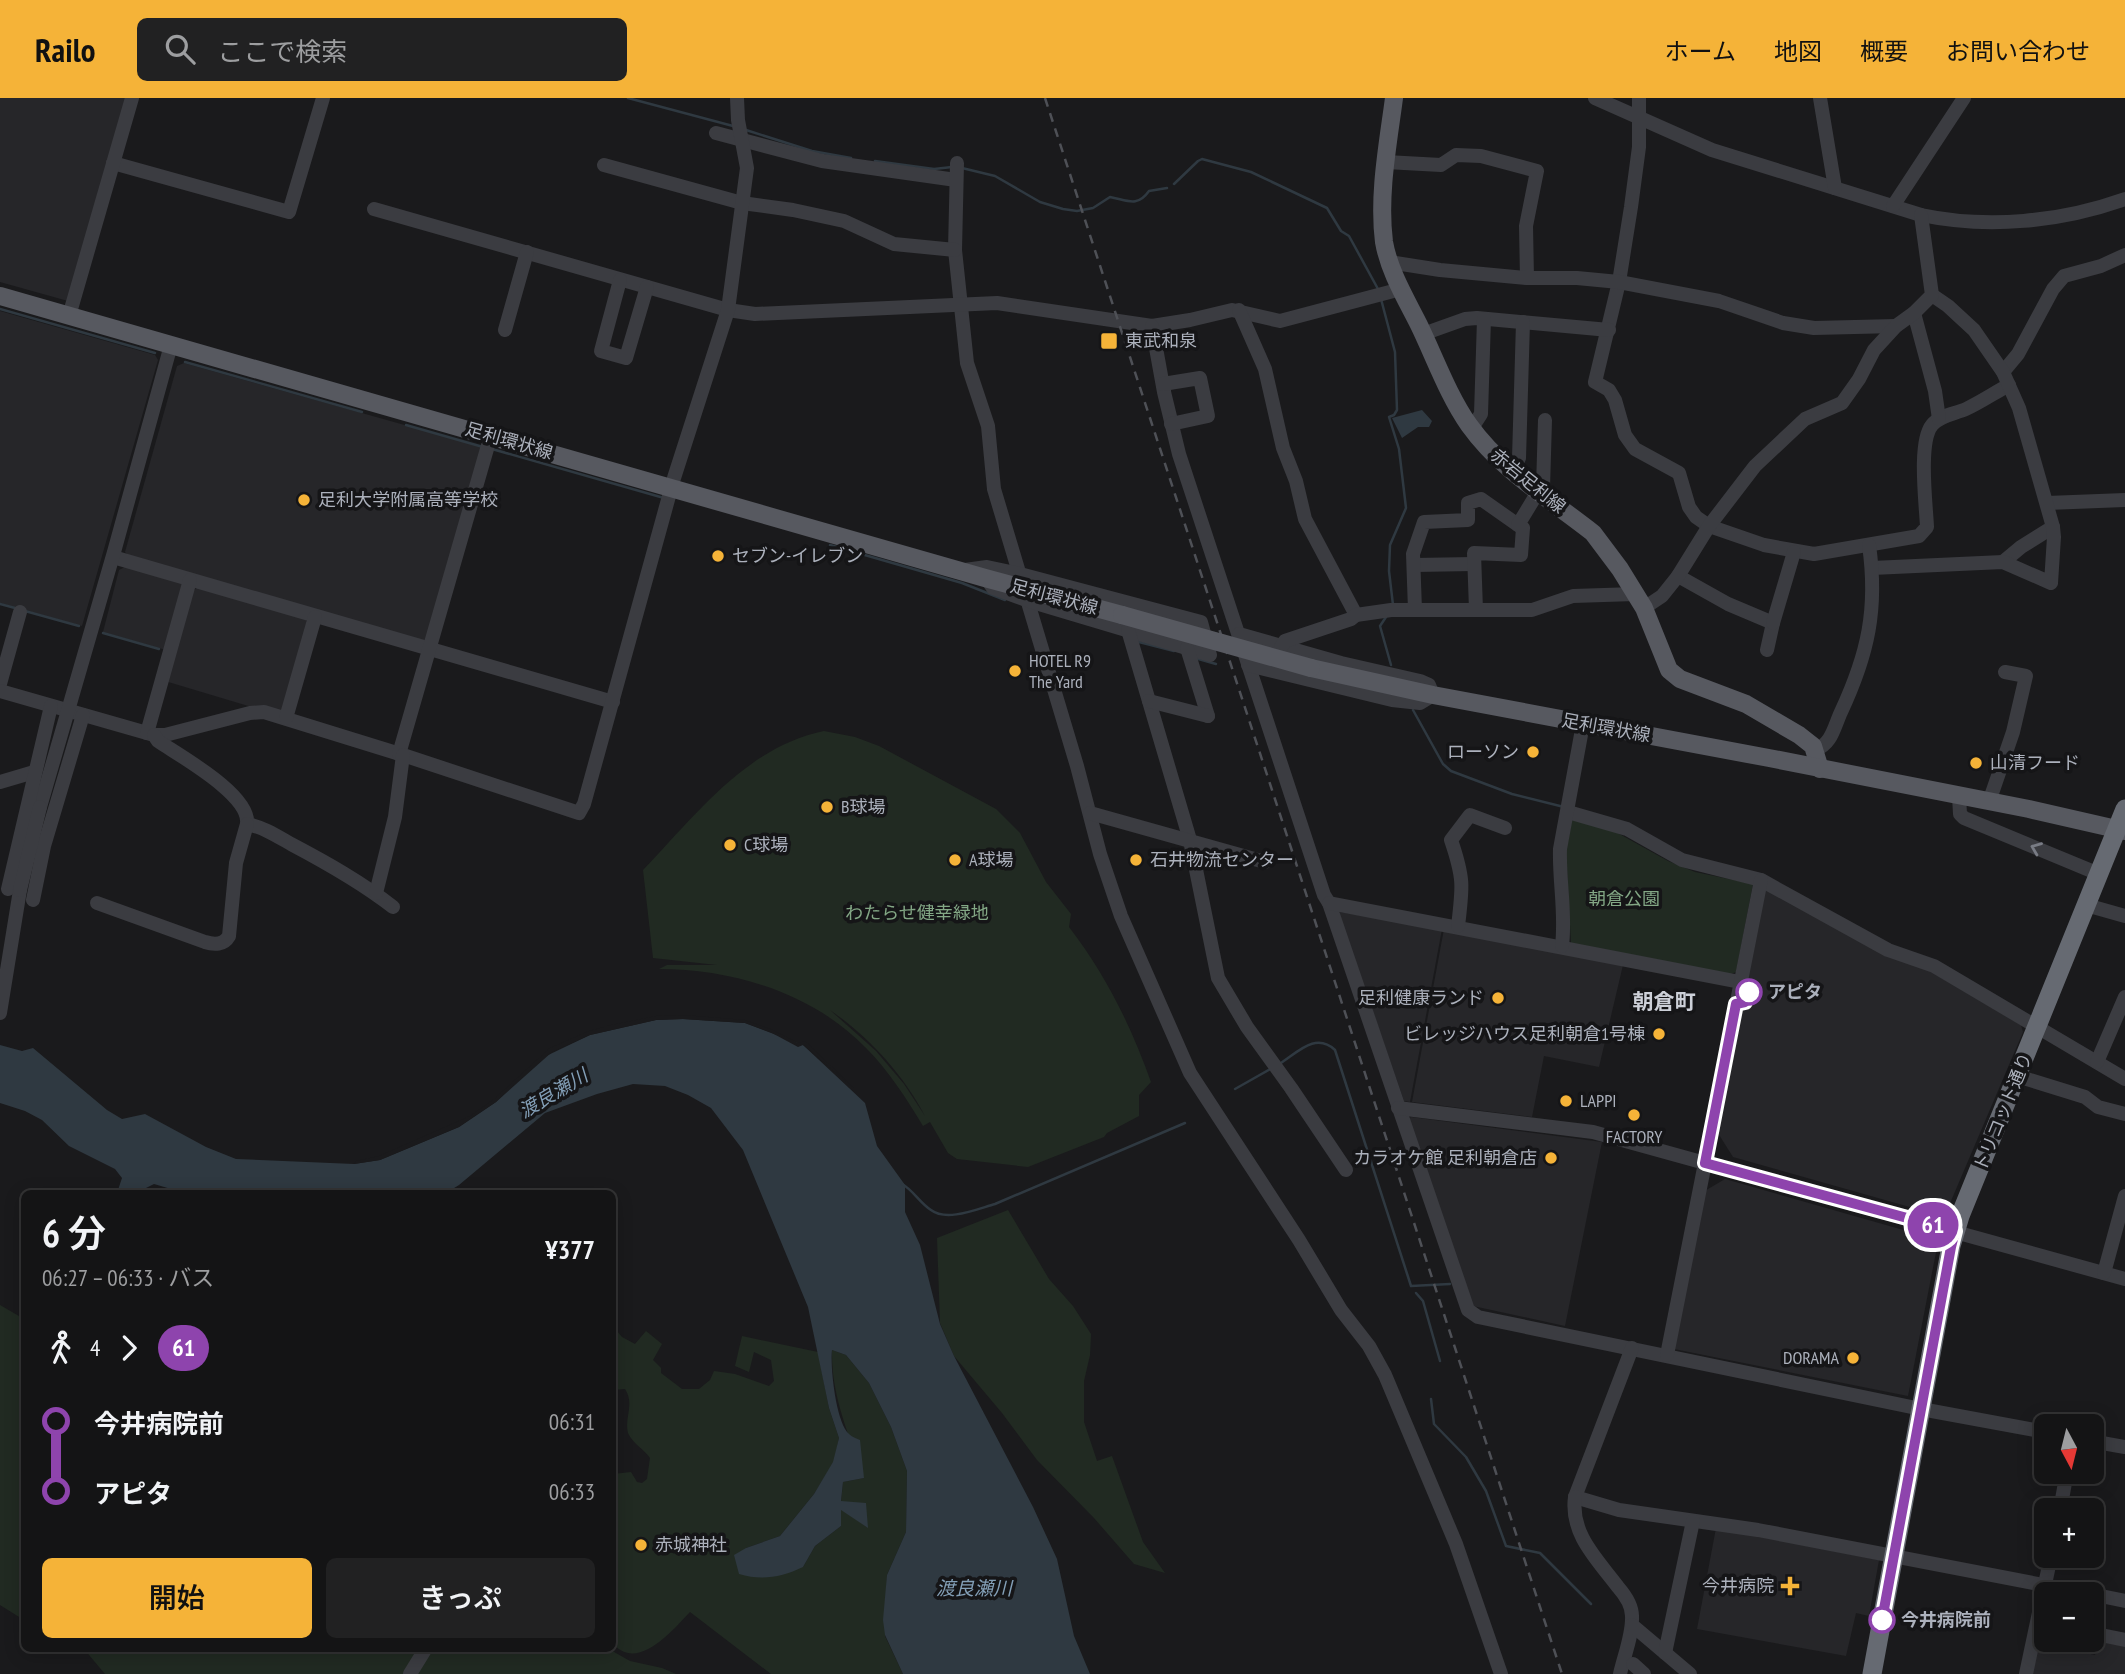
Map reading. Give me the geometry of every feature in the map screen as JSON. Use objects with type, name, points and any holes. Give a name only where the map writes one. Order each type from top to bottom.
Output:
[{"type":"highway","name":"トリコット通り","points":[[1871,1674],[1955,1231],[2086,905],[2121,830],[2125,809]]},
{"type":"main road","name":"赤岩足利線","points":[[1394,98],[1386,162],[1384,241],[1389,262],[1456,404],[1472,428],[1511,472],[1593,533],[1620,569],[1639,601],[1665,663],[1674,675],[1746,704],[1808,741],[1815,750]]},
{"type":"main road","name":"足利環状線","points":[[0,296],[1025,588],[1125,622],[1433,695],[1769,758],[2121,830]]},
{"type":"main road","points":[[1769,758],[1785,748],[1787,738],[1783,726]]},
{"type":"main road","points":[[1815,750],[1820,769]]},
{"type":"street","points":[[69,316],[132,98]]},
{"type":"street","points":[[113,163],[289,212],[323,98]]},
{"type":"street","points":[[0,691],[150,734],[165,735],[257,712],[286,718],[579,813],[584,804],[673,487],[728,310],[747,168],[737,98]]},
{"type":"street","points":[[1595,98],[1712,150],[1921,215],[1950,221],[1987,224],[2074,213],[2125,199]]},
{"type":"street","points":[[1639,98],[1639,147],[1619,282],[1595,382],[1609,390],[1615,400],[1625,435],[1635,449],[1679,473],[1689,506],[1696,517],[1709,526],[1764,545],[1814,554],[1919,536],[1927,527],[1924,468],[1927,436],[1931,426],[1939,419],[1966,409],[2006,378],[2053,289],[2064,276],[2101,265],[2125,254]]},
{"type":"street","points":[[1820,98],[1835,188]]},
{"type":"street","points":[[1894,206],[1964,98]]},
{"type":"street","points":[[716,133],[741,133],[847,166],[957,171],[955,250],[960,304],[967,363],[990,438],[994,489],[1025,588],[1100,854],[1121,916],[1190,1073],[1299,1240],[1341,1310],[1377,1347],[1385,1375],[1456,1544],[1502,1674]]},
{"type":"street","points":[[1386,162],[1441,164],[1456,155],[1481,156],[1537,172],[1526,226],[1527,278]]},
{"type":"street","points":[[604,165],[742,203],[844,221],[894,243],[955,250]]},
{"type":"street","points":[[374,209],[728,310],[755,314],[1013,304],[1152,326],[1239,310],[1269,320],[1289,321],[1401,289]]},
{"type":"street","points":[[1872,568],[2003,562],[2051,583],[2053,527],[2019,408],[2006,378],[1974,330],[1932,295],[1921,215]]},
{"type":"street","points":[[505,330],[527,252]]},
{"type":"street","points":[[1389,262],[1527,278],[1577,278],[1619,282],[1719,301],[1783,323],[1814,328],[1896,326]]},
{"type":"street","points":[[620,280],[601,351],[626,359],[647,287]]},
{"type":"street","points":[[1281,647],[1286,642],[1356,615],[1391,610],[1532,610],[1573,596],[1639,601],[1662,596],[1678,576],[1709,526],[1755,466],[1805,419],[1842,403],[1859,379],[1874,350],[1896,326],[1932,295]]},
{"type":"street","points":[[1239,310],[1265,369],[1283,449],[1296,481],[1305,519],[1356,615]]},
{"type":"street","points":[[1914,313],[1935,391],[1939,419]]},
{"type":"street","points":[[1423,334],[1465,319],[1609,330]]},
{"type":"street","points":[[1472,428],[1481,414],[1484,319]]},
{"type":"street","points":[[1511,472],[1519,458],[1523,322]]},
{"type":"street","points":[[1152,326],[1171,424],[1248,665],[1324,895],[1329,903],[1468,1310],[1478,1317],[2034,1430]]},
{"type":"street","points":[[14,890],[113,558],[171,345]]},
{"type":"street","points":[[1163,384],[1200,378],[1208,416],[1171,424]]},
{"type":"street","points":[[1518,525],[1543,488],[1545,420]]},
{"type":"street","points":[[376,893],[395,817],[401,754],[491,435]]},
{"type":"street","points":[[1415,610],[1413,554],[1424,522],[1468,520],[1468,503],[1481,499],[1523,528],[1521,555],[1474,553],[1476,610]]},
{"type":"street","points":[[2047,503],[2125,500]]},
{"type":"street","points":[[2003,562],[2053,527]]},
{"type":"street","points":[[1815,750],[1827,744],[1862,663],[1872,614],[1869,545]]},
{"type":"street","points":[[1767,650],[1794,552]]},
{"type":"street","points":[[113,558],[613,702]]},
{"type":"street","points":[[1414,565],[1474,564]]},
{"type":"street","points":[[964,571],[986,567],[1025,588],[1201,622],[1210,655],[1125,622]]},
{"type":"street","points":[[1678,576],[1728,604],[1773,623]]},
{"type":"street","points":[[150,734],[190,580]]},
{"type":"street","points":[[0,684],[20,612]]},
{"type":"street","points":[[286,718],[315,617]]},
{"type":"street","points":[[1125,622],[1190,840],[1218,978],[1247,1027],[1346,1170]]},
{"type":"street","points":[[1239,634],[1420,681],[1429,685],[1433,695],[1420,703],[1405,702],[1248,665]]},
{"type":"street","points":[[1149,701],[1208,716],[1187,648]]},
{"type":"street","points":[[1989,802],[2013,732],[2026,676],[2006,672]]},
{"type":"street","points":[[0,1013],[10,947],[16,855],[51,706]]},
{"type":"street","points":[[33,900],[41,862],[83,715]]},
{"type":"street","points":[[1562,946],[1565,920],[1560,858],[1583,724]]},
{"type":"street","points":[[97,903],[205,942],[224,942],[229,936],[236,863],[248,816],[228,791],[203,770],[150,734]]},
{"type":"street","points":[[0,782],[34,772]]},
{"type":"street","points":[[1959,796],[1960,814],[1965,818],[2099,874]]},
{"type":"street","points":[[1090,813],[1265,862]]},
{"type":"street","points":[[1568,813],[1627,828],[1682,860],[1761,880],[1888,950],[1934,966],[2125,1079]]},
{"type":"street","points":[[1458,926],[1463,880],[1451,840],[1470,815],[1505,828]]},
{"type":"street","points":[[247,824],[267,831],[316,857],[376,893],[393,907]]},
{"type":"street","points":[[0,850],[41,862]]},
{"type":"street","points":[[1667,1355],[1761,880]]},
{"type":"street","points":[[1329,903],[1741,982]]},
{"type":"street","points":[[2086,905],[2125,916]]},
{"type":"street","points":[[2097,1062],[2125,997]]},
{"type":"street","points":[[2017,1076],[2085,1097],[2098,1107],[2125,1114]]},
{"type":"street","points":[[1398,1108],[1593,1132],[2125,1279]]},
{"type":"street","points":[[2104,1273],[2125,1196]]},
{"type":"street","points":[[1620,1674],[1632,1615],[1628,1601],[1579,1534],[1574,1509],[1575,1497],[1632,1348]]},
{"type":"street","points":[[2104,1443],[2125,1447]]},
{"type":"street","points":[[1575,1497],[1619,1510],[1758,1530],[2034,1583]]},
{"type":"street","points":[[1665,1653],[1693,1521]]},
{"type":"street","points":[[2104,1597],[2125,1601]]},
{"type":"street","points":[[1632,1625],[1690,1674]]},
{"type":"street","points":[[2104,1636],[2125,1640]]},
{"type":"street","points":[[2026,1674],[2034,1648]]},
{"type":"street","points":[[410,1674],[424,1652]]},
{"type":"shaded area","points":[[0,98],[126,98],[68,301],[0,282]]},
{"type":"shaded area","points":[[0,311],[155,355],[158,360],[82,626],[0,603]]},
{"type":"shaded area","name":"足利大学附属高等学校","points":[[184,363],[483,447],[427,643],[130,558],[125,552],[177,366]]},
{"type":"shaded area","points":[[125,567],[180,581],[184,587],[166,650],[103,632],[119,570]]},
{"type":"shaded area","points":[[199,587],[305,618],[308,624],[283,714],[165,681],[192,591]]},
{"type":"shaded area","points":[[1768,889],[1921,966],[2021,1025],[2023,1032],[1944,1212],[1938,1215],[1733,1157],[1716,1130],[1764,892]]},
{"type":"shaded area","points":[[1340,912],[1442,929],[1410,1102],[1404,1101]]},
{"type":"shaded area","points":[[1444,929],[1623,965],[1599,1067],[1544,1056],[1532,1117],[1412,1102]]},
{"type":"shaded area","points":[[1411,1117],[1602,1142],[1565,1326],[1473,1306],[1408,1119]]},
{"type":"shaded area","points":[[1725,1179],[1938,1242],[1908,1396],[1674,1349],[1703,1192]]},
{"type":"shaded area","name":"今井病院","points":[[1716,1528],[1879,1560],[1869,1616],[1856,1613],[1846,1656],[1697,1629]]},
{"type":"shaded area","points":[[2104,1641],[2125,1645],[2125,1674],[2031,1674],[2035,1652],[2082,1652],[2095,1655],[2096,1652],[2104,1652]]},
{"type":"green space","name":"わたらせ健幸緑地","points":[[824,731],[855,737],[879,746],[996,809],[1020,833],[1046,882],[1071,914],[1069,927],[1106,982],[1135,1041],[1151,1082],[1139,1095],[1139,1116],[1104,1137],[1028,1167],[957,1159],[948,1153],[930,1122],[923,1126],[897,1085],[866,1048],[822,1012],[797,999],[743,979],[687,970],[659,969],[667,965],[717,965],[653,958],[643,870],[724,786],[770,752],[796,739]],"holes":[[[830,1010],[871,1044],[896,1071],[925,1116],[904,1084],[876,1051]]]},
{"type":"green space","name":"朝倉公園","points":[[1572,820],[1614,831],[1668,861],[1695,872],[1753,884],[1736,972],[1731,974],[1571,943],[1566,851]]},
{"type":"green space","points":[[1008,1210],[1049,1279],[1073,1306],[1091,1334],[1090,1355],[1084,1381],[1084,1422],[1097,1461],[1112,1456],[1143,1542],[1165,1573],[1134,1564],[1094,1518],[1037,1460],[954,1356],[940,1323],[937,1238]]},
{"type":"green space","points":[[0,1305],[21,1317],[21,1618],[0,1605]]},
{"type":"green space","points":[[616,1330],[622,1337],[635,1344],[646,1331],[662,1344],[653,1360],[661,1368],[661,1373],[682,1389],[699,1389],[710,1380],[714,1371],[735,1374],[769,1386],[774,1381],[771,1360],[754,1352],[749,1372],[735,1366],[742,1336],[818,1352],[829,1408],[839,1438],[834,1462],[814,1494],[780,1536],[746,1548],[803,1567],[815,1546],[841,1526],[841,1509],[867,1527],[841,1502],[843,1482],[864,1478],[834,1383],[832,1350],[846,1355],[869,1383],[891,1427],[907,1471],[906,1532],[887,1575],[885,1636],[903,1674],[771,1674],[690,1612],[664,1638],[642,1652],[622,1651],[616,1646],[616,1474],[631,1472],[637,1482],[642,1483],[647,1479],[650,1458],[628,1433],[629,1400],[625,1389],[616,1390]]},
{"type":"green space","points":[[87,1652],[614,1652],[630,1661],[676,1674],[105,1674]]},
{"type":"water","points":[[1422,410],[1432,421],[1429,427],[1418,427],[1402,438],[1392,418]]},
{"type":"water","name":"渡良瀬川","points":[[656,1020],[745,1023],[803,1045],[865,1103],[877,1146],[905,1185],[905,1212],[920,1245],[940,1324],[1057,1559],[1074,1636],[1090,1674],[903,1674],[885,1635],[883,1620],[887,1575],[906,1532],[907,1471],[891,1427],[869,1383],[846,1355],[832,1350],[837,1407],[844,1428],[860,1440],[864,1478],[843,1482],[841,1501],[866,1503],[868,1528],[841,1510],[841,1526],[815,1546],[803,1567],[772,1577],[739,1574],[734,1555],[780,1536],[814,1494],[833,1462],[839,1438],[829,1408],[808,1307],[743,1150],[711,1108],[688,1095],[665,1086],[633,1084],[545,1113],[451,1190],[174,1190],[154,1184],[142,1190],[118,1190],[122,1178],[115,1169],[69,1146],[42,1120],[0,1103],[0,1045],[22,1051],[33,1048],[107,1110],[122,1119],[145,1114],[206,1147],[236,1159],[354,1164],[380,1160],[459,1127],[496,1102],[542,1058],[590,1035]]},
{"type":"pier","points":[[684,1015],[745,1020],[798,1043],[805,1041],[854,1088],[803,1045],[798,1047],[745,1023],[656,1020],[590,1035],[552,1052],[496,1102],[459,1127],[380,1160],[354,1164],[356,1161],[379,1156],[470,1116],[494,1099],[550,1048],[589,1031],[611,1025],[656,1016]]},
{"type":"waterway","points":[[628,98],[733,126]]},
{"type":"waterway","points":[[746,130],[812,151],[851,158]]},
{"type":"waterway","points":[[1174,184],[1202,159],[1251,172],[1327,208],[1341,231],[1349,236],[1378,289]]},
{"type":"waterway","points":[[875,161],[934,169],[952,167]]},
{"type":"waterway","points":[[962,168],[995,176],[1040,202],[1077,211],[1093,208],[1110,197],[1136,201],[1149,191],[1167,188]]},
{"type":"waterway","points":[[1381,299],[1395,352],[1397,410],[1389,417],[1399,449],[1406,508],[1390,545],[1389,571],[1393,605]]},
{"type":"waterway","points":[[0,309],[155,353]]},
{"type":"waterway","points":[[185,362],[362,412]]},
{"type":"waterway","points":[[406,425],[483,447]]},
{"type":"waterway","points":[[492,449],[664,498]]},
{"type":"waterway","points":[[830,545],[962,583],[1005,600]]},
{"type":"waterway","points":[[0,604],[15,608]]},
{"type":"waterway","points":[[25,611],[79,626]]},
{"type":"waterway","points":[[1386,617],[1380,626],[1391,665]]},
{"type":"waterway","points":[[103,633],[159,649]]},
{"type":"waterway","points":[[1139,642],[1174,651]]},
{"type":"waterway","points":[[1195,658],[1216,664]]},
{"type":"waterway","points":[[1413,710],[1443,764],[1451,771],[1512,794],[1564,807]]},
{"type":"waterway","points":[[1281,1063],[1314,1043],[1328,1045],[1335,1050],[1411,1286],[1450,1284]]},
{"type":"waterway","points":[[1235,1089],[1272,1068]]},
{"type":"waterway","points":[[902,1184],[927,1207],[938,1213],[954,1215],[995,1204],[1185,1123]]},
{"type":"waterway","points":[[1416,1293],[1423,1301],[1440,1361]]},
{"type":"waterway","points":[[1431,1399],[1434,1424],[1466,1457],[1486,1491],[1506,1546],[1540,1553],[1591,1604]]},
{"type":"railway","points":[[1045,98],[1562,1674]]},
{"type":"bus line","name":"61","points":[[1749,992],[1745,1002],[1736,1004],[1705,1163],[1955,1231],[1882,1620]]},
{"type":"place","name":"東武和泉","points":[[1109,341]]},
{"type":"place","name":"足利大学附属高等学校","points":[[304,500]]},
{"type":"place","name":"セブン-イレブン","points":[[718,556]]},
{"type":"place","name":"HOTEL R9 The Yard","points":[[1015,671]]},
{"type":"place","name":"ローソン","points":[[1533,752]]},
{"type":"place","name":"山清フード","points":[[1976,763]]},
{"type":"place","name":"B球場","points":[[827,807]]},
{"type":"place","name":"C球場","points":[[730,845]]},
{"type":"place","name":"A球場","points":[[955,860]]},
{"type":"place","name":"石井物流センター","points":[[1136,860]]},
{"type":"place","name":"アピタ","points":[[1749,992]]},
{"type":"place","name":"足利健康ランド","points":[[1498,998]]},
{"type":"place","name":"ビレッジハウス足利朝倉1号棟","points":[[1659,1034]]},
{"type":"place","name":"LAPPI","points":[[1566,1101]]},
{"type":"place","name":"FACTORY","points":[[1634,1115]]},
{"type":"place","name":"カラオケ館 足利朝倉店","points":[[1551,1158]]},
{"type":"place","name":"DORAMA","points":[[1853,1358]]},
{"type":"place","name":"赤城神社","points":[[641,1545]]},
{"type":"place","name":"今井病院","points":[[1790,1586]]},
{"type":"place","name":"今井病院前","points":[[1882,1620]]},
{"type":"district","name":"朝倉町","points":[[1664,1002]]}]
